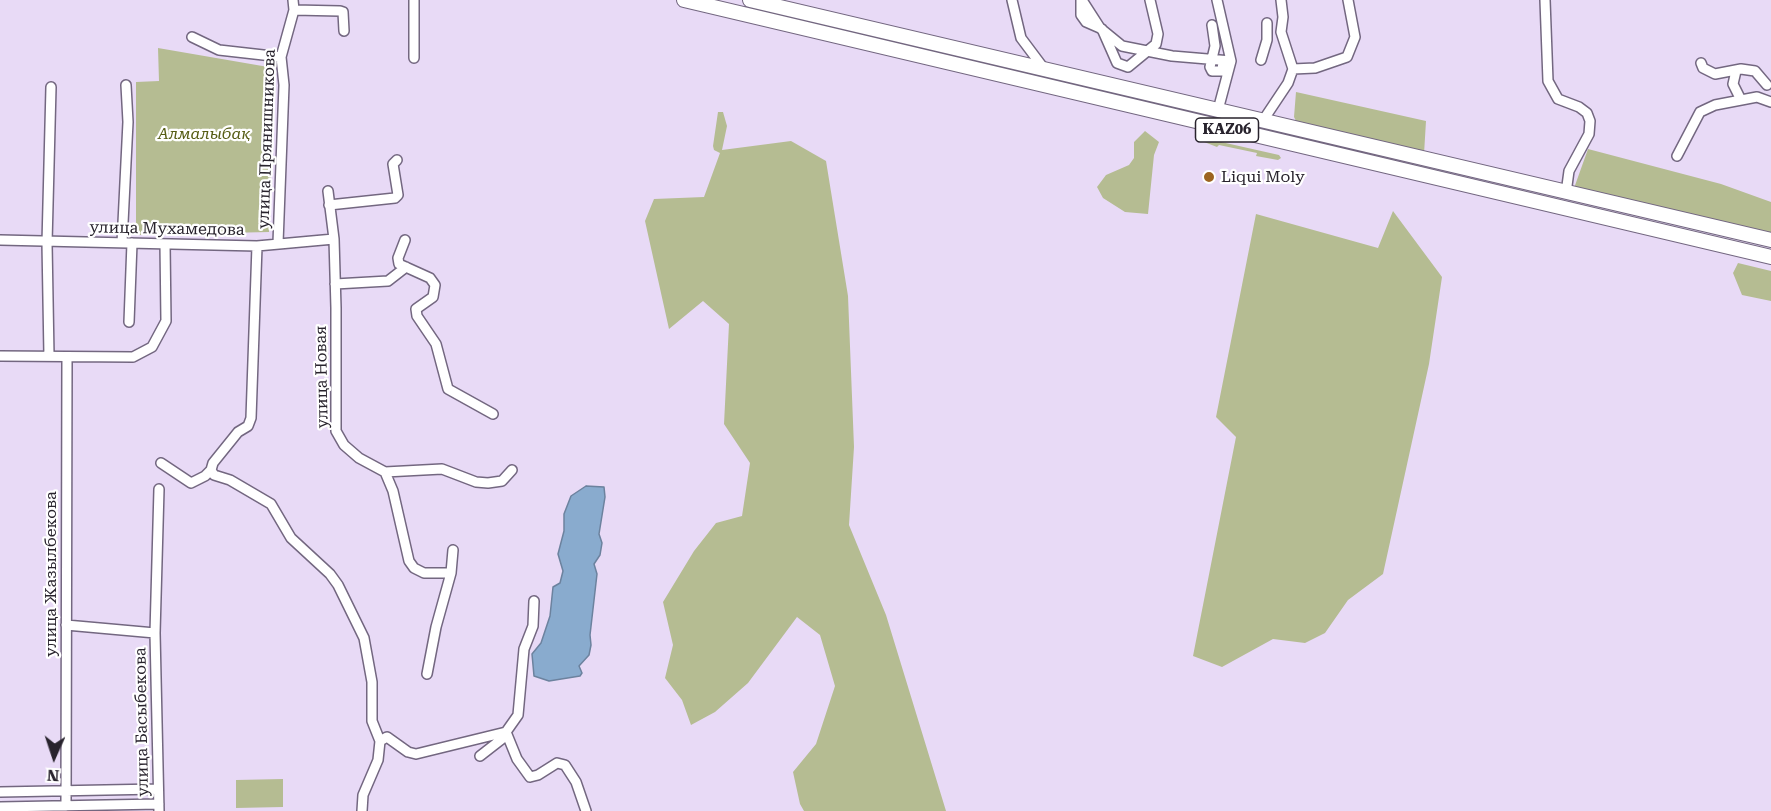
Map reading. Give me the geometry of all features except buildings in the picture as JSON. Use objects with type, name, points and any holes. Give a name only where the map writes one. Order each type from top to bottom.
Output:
[{"type":"highway","name":"KАZ06","points":[[684,0],[1771,257]]},
{"type":"highway","name":"KАZ06","points":[[750,0],[1771,240]]},
{"type":"street","points":[[414,0],[414,58]]},
{"type":"street","points":[[1012,0],[1021,38],[1045,70]]},
{"type":"street","points":[[1082,0],[1090,16],[1122,46],[1212,61],[1227,61]]},
{"type":"street","points":[[1102,29],[1117,63],[1128,67],[1156,44],[1158,34],[1150,0]]},
{"type":"street","points":[[1217,0],[1227,61],[1218,110]]},
{"type":"street","points":[[1264,119],[1288,83],[1293,69],[1281,32],[1283,17],[1281,0]]},
{"type":"street","points":[[1293,69],[1316,68],[1347,57],[1355,37],[1348,0]]},
{"type":"street","points":[[1545,0],[1548,81],[1558,99],[1579,107],[1587,113],[1590,121],[1589,134],[1569,171],[1566,193]]},
{"type":"street","points":[[294,5],[343,12],[344,31]]},
{"type":"street","name":"улица Прянишникова","points":[[278,243],[284,85],[281,57],[294,5]]},
{"type":"street","points":[[1267,40],[1283,17]]},
{"type":"street","points":[[1262,60],[1267,40],[1267,23]]},
{"type":"street","points":[[1212,24],[1215,46],[1212,61]]},
{"type":"street","points":[[192,37],[219,50],[281,57]]},
{"type":"street","points":[[1677,156],[1701,112],[1715,105],[1757,97],[1770,102],[1769,84],[1755,71],[1715,74],[1703,68],[1701,63]]},
{"type":"street","points":[[1736,71],[1733,84],[1741,100]]},
{"type":"street","points":[[126,85],[129,322]]},
{"type":"street","points":[[49,356],[47,243],[51,87]]},
{"type":"street","points":[[329,205],[395,198],[398,195],[393,164],[397,160]]},
{"type":"street","name":"улица Новая","points":[[328,190],[334,239],[336,431],[344,445],[359,458],[385,472]]},
{"type":"street","name":"улица Мухамедова","points":[[0,240],[47,243],[257,246],[334,239]]},
{"type":"street","points":[[405,240],[398,258],[399,264],[430,278],[435,285],[433,297],[416,309],[417,316],[435,344],[448,389],[493,414]]},
{"type":"street","points":[[0,356],[133,357],[152,347],[166,321],[165,244]]},
{"type":"street","points":[[161,463],[191,483],[211,470],[213,463],[238,432],[248,426],[251,418],[257,246]]},
{"type":"street","points":[[335,284],[388,281],[406,267]]},
{"type":"street","name":"улица Жазылбекова","points":[[66,806],[67,357]]},
{"type":"street","points":[[451,573],[418,571],[409,561],[393,491],[385,472],[442,469],[476,482],[488,483],[502,481],[512,470]]},
{"type":"street","points":[[211,470],[214,475],[230,480],[272,504],[291,538],[330,574],[338,585],[364,638],[372,682],[375,727],[384,739],[416,754],[507,733]]},
{"type":"street","name":"улица Басыбекова","points":[[159,489],[155,633],[159,807]]},
{"type":"street","points":[[427,674],[436,627],[451,573],[453,550]]},
{"type":"street","points":[[480,756],[507,733],[518,715],[524,649],[533,626],[534,601]]},
{"type":"street","points":[[66,625],[155,633]]},
{"type":"street","points":[[507,733],[517,759],[530,777],[538,775],[557,763],[565,765],[576,782],[586,811]]},
{"type":"street","points":[[362,811],[363,795],[384,739]]},
{"type":"street","points":[[117,789],[117,804]]},
{"type":"street","points":[[0,792],[158,789]]},
{"type":"street","points":[[0,807],[117,804],[159,807]]},
{"type":"green space","name":"Алмалыбақ","points":[[158,48],[274,68],[269,232],[136,235],[136,82],[159,81]]},
{"type":"green space","points":[[1296,92],[1426,121],[1424,154],[1297,123],[1294,117]]},
{"type":"green space","points":[[718,112],[723,112],[727,126],[722,150],[791,141],[826,161],[848,296],[854,447],[849,525],[886,615],[946,811],[804,811],[800,804],[793,772],[816,744],[835,686],[820,635],[797,617],[748,683],[715,712],[691,725],[682,700],[665,678],[673,645],[663,602],[694,551],[716,523],[742,516],[750,463],[724,424],[729,324],[703,301],[669,329],[645,221],[654,199],[704,197],[720,153],[714,150],[713,146]]},
{"type":"green space","points":[[1145,131],[1159,142],[1154,155],[1148,214],[1125,212],[1103,198],[1097,187],[1106,175],[1129,165],[1134,158],[1134,142]]},
{"type":"green space","points":[[1199,137],[1279,155],[1281,158],[1278,160],[1256,156],[1257,153],[1219,145],[1217,147],[1199,140]]},
{"type":"green space","points":[[1588,149],[1721,184],[1771,202],[1771,237],[1573,191]]},
{"type":"green space","points":[[1393,211],[1442,277],[1429,364],[1383,574],[1348,600],[1325,633],[1305,643],[1273,639],[1222,667],[1193,656],[1236,437],[1216,417],[1256,214],[1378,248]]},
{"type":"green space","points":[[1738,263],[1771,271],[1771,301],[1742,295],[1733,273]]},
{"type":"green space","points":[[283,779],[283,807],[236,808],[236,780]]},
{"type":"water","points":[[586,486],[604,487],[605,497],[599,534],[602,543],[600,555],[594,564],[597,574],[590,635],[591,645],[589,655],[579,666],[582,673],[580,676],[549,681],[534,676],[532,654],[541,643],[550,616],[553,587],[560,583],[563,571],[558,554],[564,531],[564,514],[571,496]]},
{"type":"place","name":"Liqui Moly","points":[[1209,177]]}]
